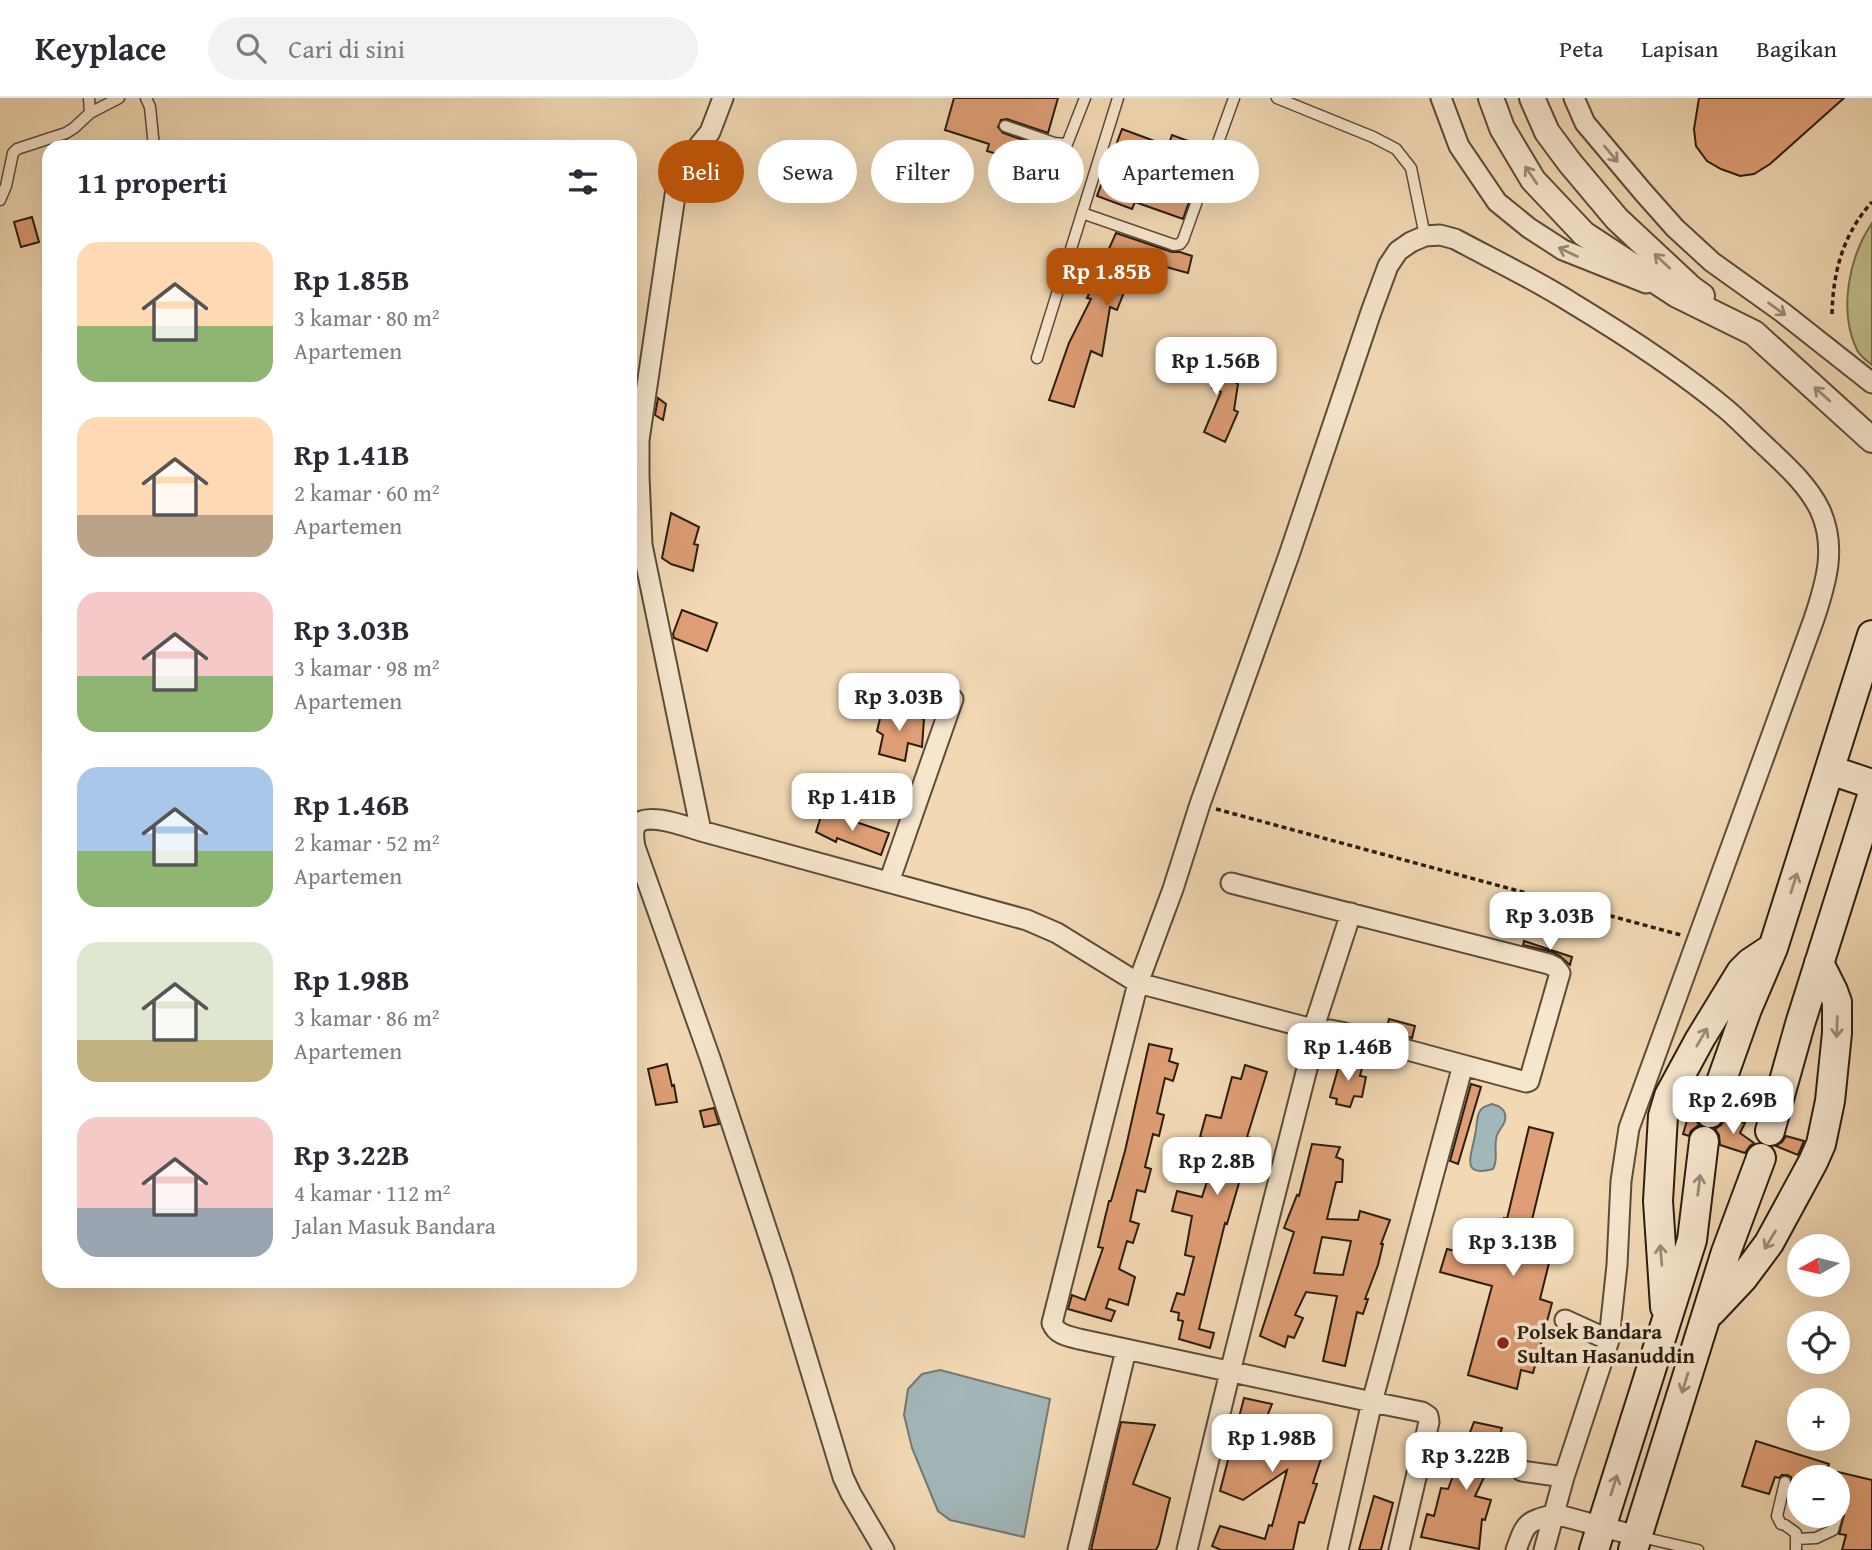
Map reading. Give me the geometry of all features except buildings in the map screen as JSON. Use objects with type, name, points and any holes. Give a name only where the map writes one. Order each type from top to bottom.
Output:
[{"type":"main road","points":[[1710,1113],[1773,948],[1872,635]]},
{"type":"main road","points":[[1830,770],[1872,785]]},
{"type":"main road","points":[[1770,1131],[1872,796]]},
{"type":"main road","points":[[1666,1323],[1658,1201],[1665,1105],[1700,1039],[1741,972],[1773,948]]},
{"type":"main road","points":[[1706,1318],[1743,1278],[1769,1243],[1821,1144],[1833,1074],[1838,1002],[1819,963]]},
{"type":"main road","points":[[1598,1538],[1692,1240],[1704,1141]]},
{"type":"main road","points":[[1635,1543],[1726,1252],[1761,1158]]},
{"type":"street","points":[[701,831],[642,545],[639,439],[677,182],[689,158],[710,132],[723,98]]},
{"type":"street","points":[[1441,98],[1459,146],[1497,202],[1529,228],[1563,250],[1677,295],[1754,333]]},
{"type":"street","points":[[1491,98],[1502,128],[1533,180],[1584,234],[1677,295]]},
{"type":"street","points":[[1532,98],[1547,132],[1617,219],[1691,288],[1754,333],[1872,438]]},
{"type":"street","points":[[1574,98],[1585,123],[1675,228],[1712,262],[1782,312],[1872,383]]},
{"type":"street","points":[[1399,1550],[1429,1422],[1428,1416],[1422,1412],[1126,1350],[1059,1333],[1052,1323],[1138,983],[1289,555],[1371,312],[1388,266],[1398,251],[1425,236],[1440,235],[1455,239],[1570,301],[1657,357],[1726,409],[1802,484],[1820,509],[1827,531],[1829,555],[1826,583],[1629,1128],[1621,1181],[1617,1265],[1609,1340],[1564,1477],[1544,1550]]},
{"type":"street","points":[[889,882],[953,699]]},
{"type":"street","points":[[637,824],[652,818],[1027,920],[1057,933],[1138,983],[1305,1027],[1312,1033]]},
{"type":"street","points":[[637,853],[710,1058],[781,1273],[843,1477],[884,1550]]},
{"type":"street","points":[[1231,883],[1549,964],[1559,970],[1560,975],[1529,1081],[1526,1082],[1341,1032],[1330,1030],[1312,1033]]},
{"type":"street","points":[[1187,1550],[1314,1041],[1312,1033],[1350,913]]},
{"type":"street","points":[[1338,1550],[1371,1402],[1463,1065]]},
{"type":"street","points":[[1565,1320],[1609,1340]]},
{"type":"street","points":[[1078,1550],[1126,1350]]},
{"type":"street","points":[[1522,1471],[1564,1477]]},
{"type":"street","points":[[1516,1550],[1525,1526],[1530,1521],[1555,1514],[1598,1538],[1635,1543]]},
{"type":"lane","points":[[89,98],[90,113]]},
{"type":"lane","points":[[45,140],[66,133],[90,113],[119,98]]},
{"type":"lane","points":[[146,98],[150,107],[153,140]]},
{"type":"lane","points":[[1006,126],[1054,143],[1067,144],[1085,98]]},
{"type":"lane","points":[[1037,358],[1118,98]]},
{"type":"lane","points":[[1082,213],[1174,245],[1182,243],[1234,98]]},
{"type":"lane","points":[[1277,98],[1396,149],[1411,168],[1425,236]]},
{"type":"lane","points":[[0,200],[13,153],[17,149],[42,141]]},
{"type":"lane","points":[[1785,1482],[1776,1516],[1781,1524],[1796,1533],[1796,1545],[1834,1528]]},
{"type":"lane","points":[[1635,1543],[1698,1550]]},
{"type":"path","points":[[1832,314],[1832,291],[1843,248],[1852,229],[1872,202]]},
{"type":"path","points":[[1200,804],[1697,939]]},
{"type":"shaded area","points":[[1872,223],[1872,365],[1857,350],[1851,335],[1847,302],[1857,252]]},
{"type":"shaded area","points":[[1492,1104],[1502,1108],[1505,1117],[1496,1139],[1495,1165],[1493,1169],[1475,1170],[1470,1156],[1478,1116],[1482,1108]]},
{"type":"shaded area","points":[[940,1370],[1050,1399],[1024,1537],[950,1520],[938,1511],[912,1448],[904,1415],[908,1389],[922,1374]]},
{"type":"place","name":"Polsek Bandara Sultan Hasanuddin","points":[[1503,1343]]}]
